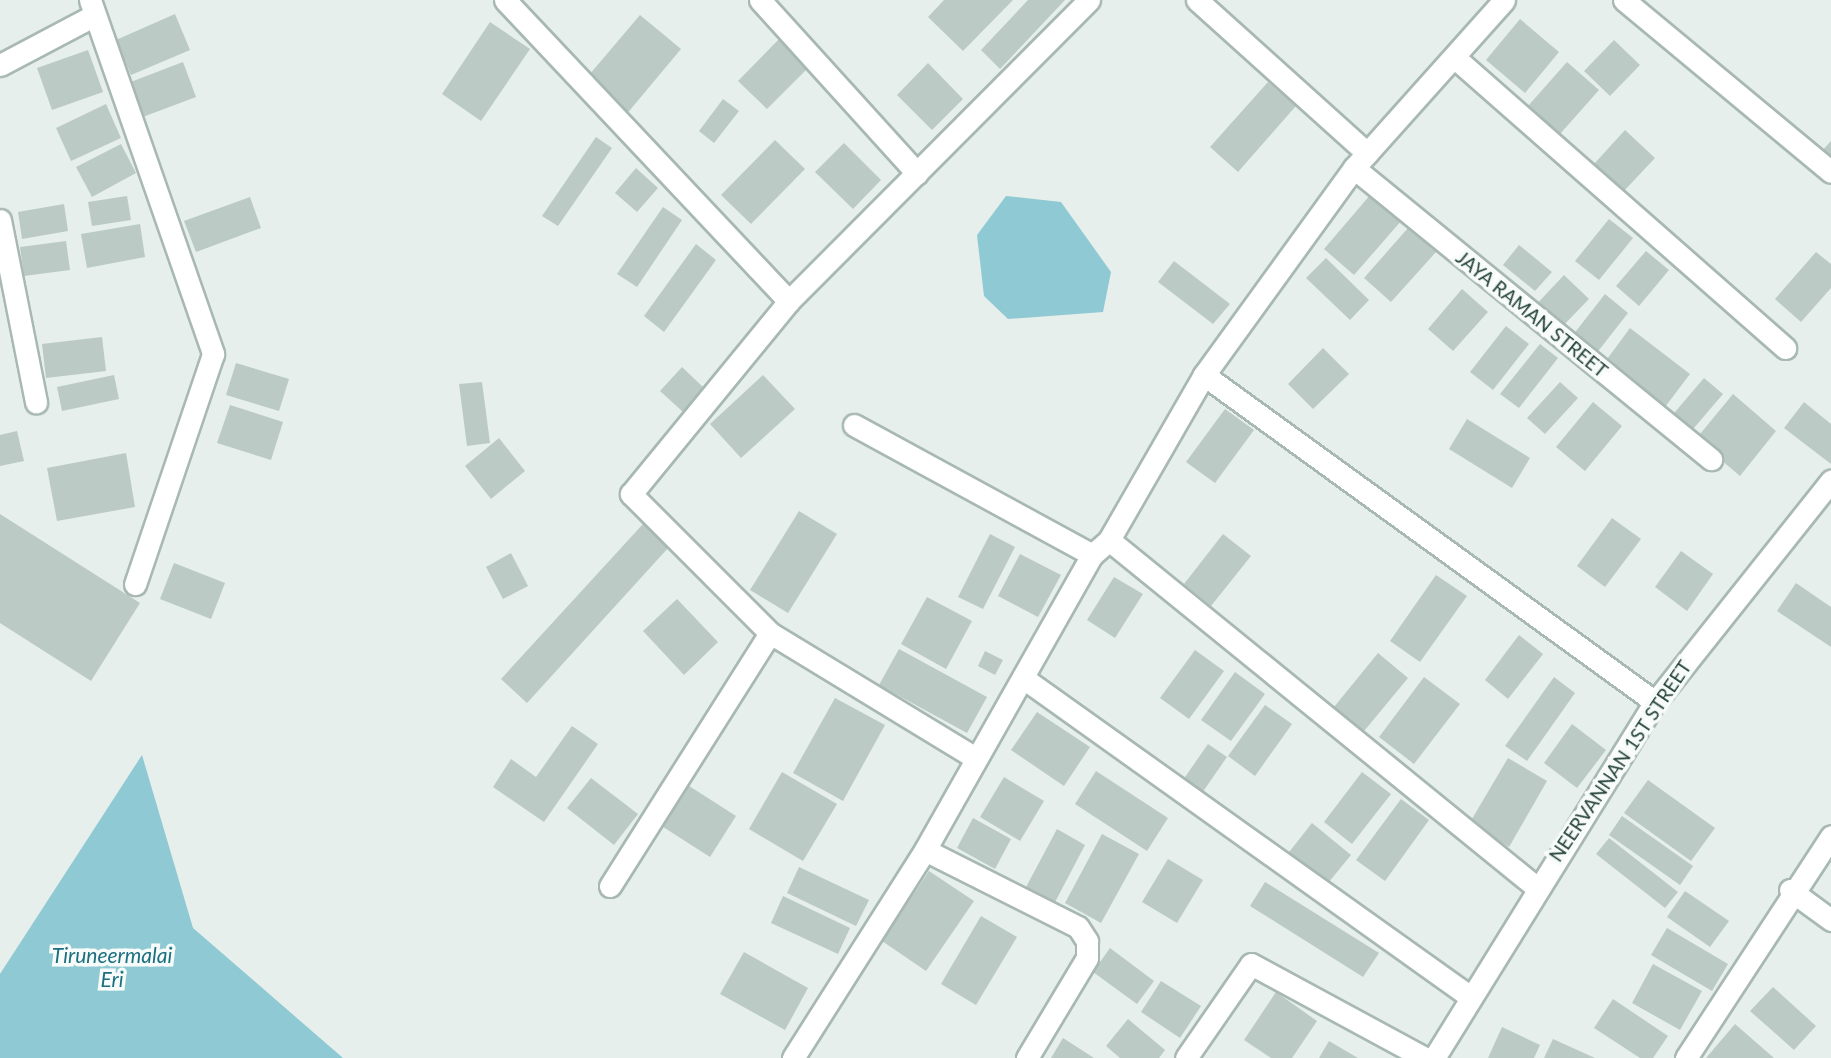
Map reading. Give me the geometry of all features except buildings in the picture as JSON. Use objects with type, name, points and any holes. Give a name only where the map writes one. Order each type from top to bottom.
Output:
[{"type":"street","points":[[505,0],[789,301]]},
{"type":"street","points":[[760,0],[917,173]]},
{"type":"street","points":[[974,757],[770,633],[631,494],[789,301],[1089,0]]},
{"type":"street","name":"JAYA RAMAN STREET","points":[[1197,0],[1361,160],[1711,460]]},
{"type":"street","points":[[793,1058],[925,850],[974,757],[1026,680],[1092,555],[1109,540],[1204,375],[1361,160],[1504,0]]},
{"type":"street","points":[[1624,0],[1831,172]]},
{"type":"street","points":[[0,65],[91,8],[213,354],[135,584]]},
{"type":"street","points":[[1454,57],[1785,348]]},
{"type":"street","points":[[0,220],[36,402]]},
{"type":"street","points":[[1204,375],[1655,702]]},
{"type":"street","points":[[854,425],[1092,555]]},
{"type":"street","name":"NEERVANNAN 1ST STREET","points":[[1434,1058],[1536,887],[1655,702],[1831,481]]},
{"type":"street","points":[[1109,540],[1536,887]]},
{"type":"street","points":[[610,886],[770,633]]},
{"type":"street","points":[[1026,680],[1469,996]]},
{"type":"street","points":[[1686,1058],[1790,890],[1831,835]]},
{"type":"street","points":[[925,850],[1078,927],[1087,940],[1087,958],[1027,1058]]},
{"type":"street","points":[[1790,890],[1831,920]]},
{"type":"street","points":[[1186,1058],[1251,964],[1425,1058]]},
{"type":"water","points":[[1006,196],[1061,202],[1111,272],[1103,312],[1008,319],[984,296],[977,235]]},
{"type":"water","name":"Tiruneermalai Eri","points":[[142,755],[193,928],[343,1058],[0,1058],[0,974]]}]
